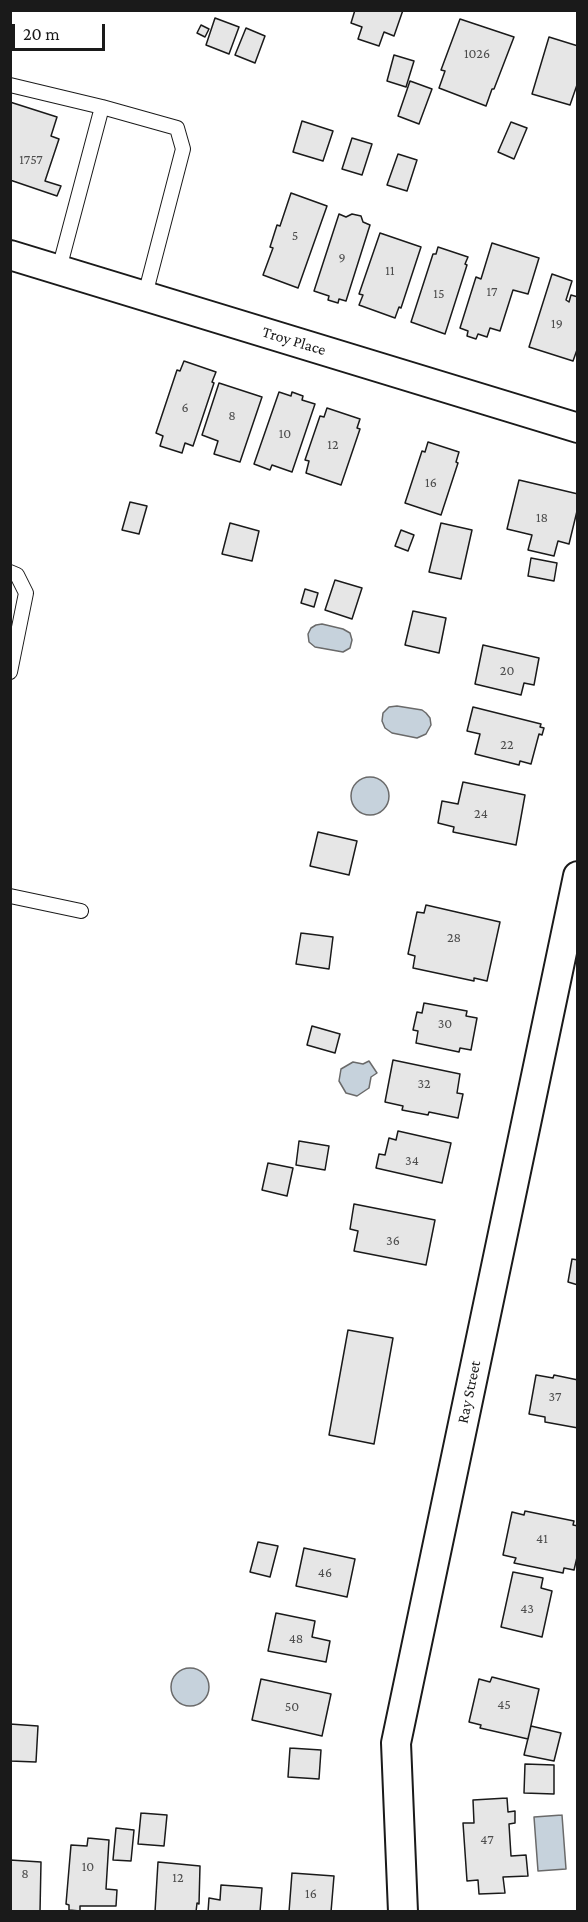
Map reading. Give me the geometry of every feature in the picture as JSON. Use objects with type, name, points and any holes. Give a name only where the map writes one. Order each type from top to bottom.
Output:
[{"type":"street","name":"Troy Place","points":[[10,255],[578,428]]},
{"type":"street","name":"Ray Street","points":[[403,1911],[396,1743],[578,876]]},
{"type":"lane","points":[[10,85],[177,128],[183,149],[145,296]]},
{"type":"lane","points":[[59,269],[102,107]]},
{"type":"lane","points":[[10,572],[17,575],[26,593],[10,672]]},
{"type":"lane","points":[[10,896],[81,911]]},
{"type":"shaded area","points":[[322,624],[350,633],[352,640],[350,648],[343,652],[315,647],[309,642],[308,634],[311,628]]},
{"type":"shaded area","points":[[389,707],[422,710],[426,713],[431,725],[426,734],[417,738],[392,733],[385,728],[382,721],[383,713]]},
{"type":"shaded area","points":[[370,777],[384,782],[389,796],[384,810],[370,815],[356,810],[351,796],[356,782]]},
{"type":"shaded area","points":[[369,1061],[377,1073],[371,1077],[369,1088],[357,1096],[346,1093],[339,1081],[341,1069],[353,1062],[363,1064]]},
{"type":"shaded area","points":[[190,1668],[197,1669],[203,1674],[208,1680],[208,1694],[203,1700],[197,1705],[190,1706],[183,1705],[177,1700],[172,1694],[171,1687],[172,1680],[177,1674],[183,1669]]},
{"type":"shaded area","points":[[562,1815],[566,1869],[538,1871],[534,1817]]},
{"type":"building","points":[[355,10],[403,10],[394,36],[384,32],[379,46],[358,39],[362,27],[351,23]]},
{"type":"building","points":[[215,18],[239,27],[229,54],[206,45]]},
{"type":"building","points":[[460,19],[514,37],[486,106],[439,88],[445,71],[441,70]]},
{"type":"building","points":[[201,25],[209,29],[205,37],[197,33]]},
{"type":"building","points":[[246,28],[265,36],[255,63],[235,55]]},
{"type":"building","points":[[549,37],[578,46],[578,82],[570,105],[532,94]]},
{"type":"building","points":[[394,55],[414,61],[406,87],[387,81]]},
{"type":"building","points":[[410,81],[432,89],[419,124],[398,116]]},
{"type":"building","points":[[10,102],[57,117],[51,136],[59,139],[45,181],[61,186],[57,196],[10,180]]},
{"type":"building","points":[[302,121],[333,131],[323,161],[293,152]]},
{"type":"building","points":[[511,122],[527,128],[514,159],[498,152]]},
{"type":"building","points":[[352,138],[372,144],[362,175],[342,169]]},
{"type":"building","points":[[398,154],[417,160],[407,191],[387,185]]},
{"type":"building","points":[[291,193],[327,206],[298,288],[263,275],[273,248],[270,247],[277,225],[280,226]]},
{"type":"building","points":[[339,214],[346,217],[352,214],[361,216],[363,222],[370,225],[346,301],[339,299],[338,303],[328,300],[329,296],[314,291]]},
{"type":"building","points":[[380,233],[421,247],[401,308],[399,307],[395,318],[359,305],[363,295],[359,294]]},
{"type":"building","points":[[492,243],[539,258],[528,294],[513,290],[500,331],[490,328],[487,337],[478,334],[476,339],[467,336],[468,331],[460,328],[476,277],[481,279]]},
{"type":"building","points":[[438,247],[468,257],[445,334],[411,322],[433,254],[436,254]]},
{"type":"building","points":[[552,274],[572,281],[566,300],[569,302],[571,295],[578,297],[578,347],[573,361],[529,347]]},
{"type":"building","points":[[184,361],[216,372],[193,446],[185,443],[182,453],[160,446],[163,436],[156,433],[177,370],[180,371]]},
{"type":"building","points":[[219,383],[262,397],[240,462],[214,454],[218,441],[202,435]]},
{"type":"building","points":[[279,392],[291,396],[292,392],[303,396],[302,400],[315,404],[292,472],[272,465],[270,470],[254,464]]},
{"type":"building","points":[[327,408],[360,419],[357,428],[360,429],[341,485],[306,473],[309,461],[305,460],[320,416],[324,417]]},
{"type":"building","points":[[428,442],[459,452],[456,462],[458,463],[441,515],[405,503],[422,451],[425,452]]},
{"type":"building","points":[[519,480],[578,494],[578,507],[569,544],[558,541],[554,556],[528,550],[532,535],[507,529]]},
{"type":"building","points":[[130,502],[147,506],[139,534],[122,530]]},
{"type":"building","points":[[230,523],[259,531],[252,561],[222,554]]},
{"type":"building","points":[[441,523],[472,530],[461,579],[429,572]]},
{"type":"building","points":[[401,530],[414,535],[408,551],[395,546]]},
{"type":"building","points":[[531,558],[557,563],[554,581],[528,576]]},
{"type":"building","points":[[335,580],[362,588],[352,619],[325,610]]},
{"type":"building","points":[[305,589],[318,593],[314,607],[301,603]]},
{"type":"building","points":[[413,611],[446,618],[439,653],[405,645]]},
{"type":"building","points":[[483,645],[539,658],[534,685],[524,683],[521,695],[475,684]]},
{"type":"building","points":[[473,707],[541,724],[540,727],[544,728],[542,735],[539,734],[531,764],[520,761],[519,765],[475,754],[480,734],[467,731]]},
{"type":"building","points":[[463,782],[525,795],[516,845],[453,832],[454,827],[438,823],[442,801],[458,804]]},
{"type":"building","points":[[318,832],[357,841],[349,875],[310,866]]},
{"type":"building","points":[[426,905],[500,922],[487,981],[474,978],[474,981],[413,968],[415,956],[408,954],[417,912],[424,913]]},
{"type":"building","points":[[301,933],[333,937],[329,969],[296,964]]},
{"type":"building","points":[[424,1003],[467,1011],[466,1016],[477,1018],[471,1050],[460,1048],[459,1052],[416,1043],[418,1031],[413,1030],[417,1012],[422,1013]]},
{"type":"building","points":[[312,1026],[340,1034],[335,1053],[307,1045]]},
{"type":"building","points":[[393,1060],[460,1074],[457,1093],[463,1094],[458,1118],[429,1112],[428,1115],[402,1110],[403,1106],[385,1102]]},
{"type":"building","points":[[398,1131],[451,1143],[442,1183],[376,1168],[379,1154],[385,1155],[389,1138],[396,1140]]},
{"type":"building","points":[[299,1141],[329,1146],[325,1170],[296,1165]]},
{"type":"building","points":[[268,1163],[293,1168],[287,1196],[262,1190]]},
{"type":"building","points":[[354,1204],[435,1220],[426,1265],[354,1251],[358,1231],[350,1229]]},
{"type":"building","points":[[572,1259],[578,1260],[578,1285],[568,1282]]},
{"type":"building","points":[[348,1330],[393,1338],[374,1444],[329,1435]]},
{"type":"building","points":[[536,1375],[553,1378],[554,1375],[578,1380],[578,1428],[545,1422],[545,1417],[529,1414]]},
{"type":"building","points":[[525,1511],[574,1521],[573,1525],[578,1526],[578,1553],[574,1570],[564,1568],[563,1573],[514,1563],[516,1558],[503,1555],[512,1512],[524,1515]]},
{"type":"building","points":[[258,1542],[278,1546],[270,1577],[250,1572]]},
{"type":"building","points":[[304,1548],[355,1559],[347,1597],[296,1586]]},
{"type":"building","points":[[513,1572],[543,1578],[541,1588],[552,1591],[542,1637],[501,1627]]},
{"type":"building","points":[[276,1613],[315,1621],[312,1637],[330,1641],[326,1662],[268,1651]]},
{"type":"building","points":[[492,1677],[539,1689],[528,1739],[480,1728],[481,1725],[469,1722],[479,1679],[490,1682]]},
{"type":"building","points":[[261,1679],[331,1694],[322,1736],[252,1720]]},
{"type":"building","points":[[10,1724],[38,1726],[36,1762],[10,1761]]},
{"type":"building","points":[[531,1726],[561,1733],[554,1761],[524,1755]]},
{"type":"building","points":[[290,1748],[321,1750],[319,1779],[288,1777]]},
{"type":"building","points":[[525,1764],[554,1765],[554,1794],[524,1793]]},
{"type":"building","points":[[507,1798],[508,1812],[515,1811],[515,1823],[509,1824],[511,1856],[526,1855],[528,1876],[503,1877],[505,1893],[479,1894],[478,1880],[467,1881],[463,1823],[474,1823],[473,1800]]},
{"type":"building","points":[[141,1813],[167,1815],[164,1846],[138,1844]]},
{"type":"building","points":[[116,1828],[134,1830],[131,1861],[113,1860]]},
{"type":"building","points":[[88,1838],[109,1840],[106,1889],[117,1890],[116,1906],[80,1906],[80,1911],[69,1910],[69,1905],[66,1904],[71,1845],[87,1846]]},
{"type":"building","points":[[10,1860],[41,1862],[40,1912],[10,1912]]},
{"type":"building","points":[[158,1862],[200,1866],[199,1904],[197,1903],[196,1912],[155,1912]]},
{"type":"building","points":[[292,1873],[334,1876],[331,1912],[289,1912]]},
{"type":"building","points":[[221,1885],[262,1888],[260,1912],[208,1912],[209,1898],[220,1900]]}]
